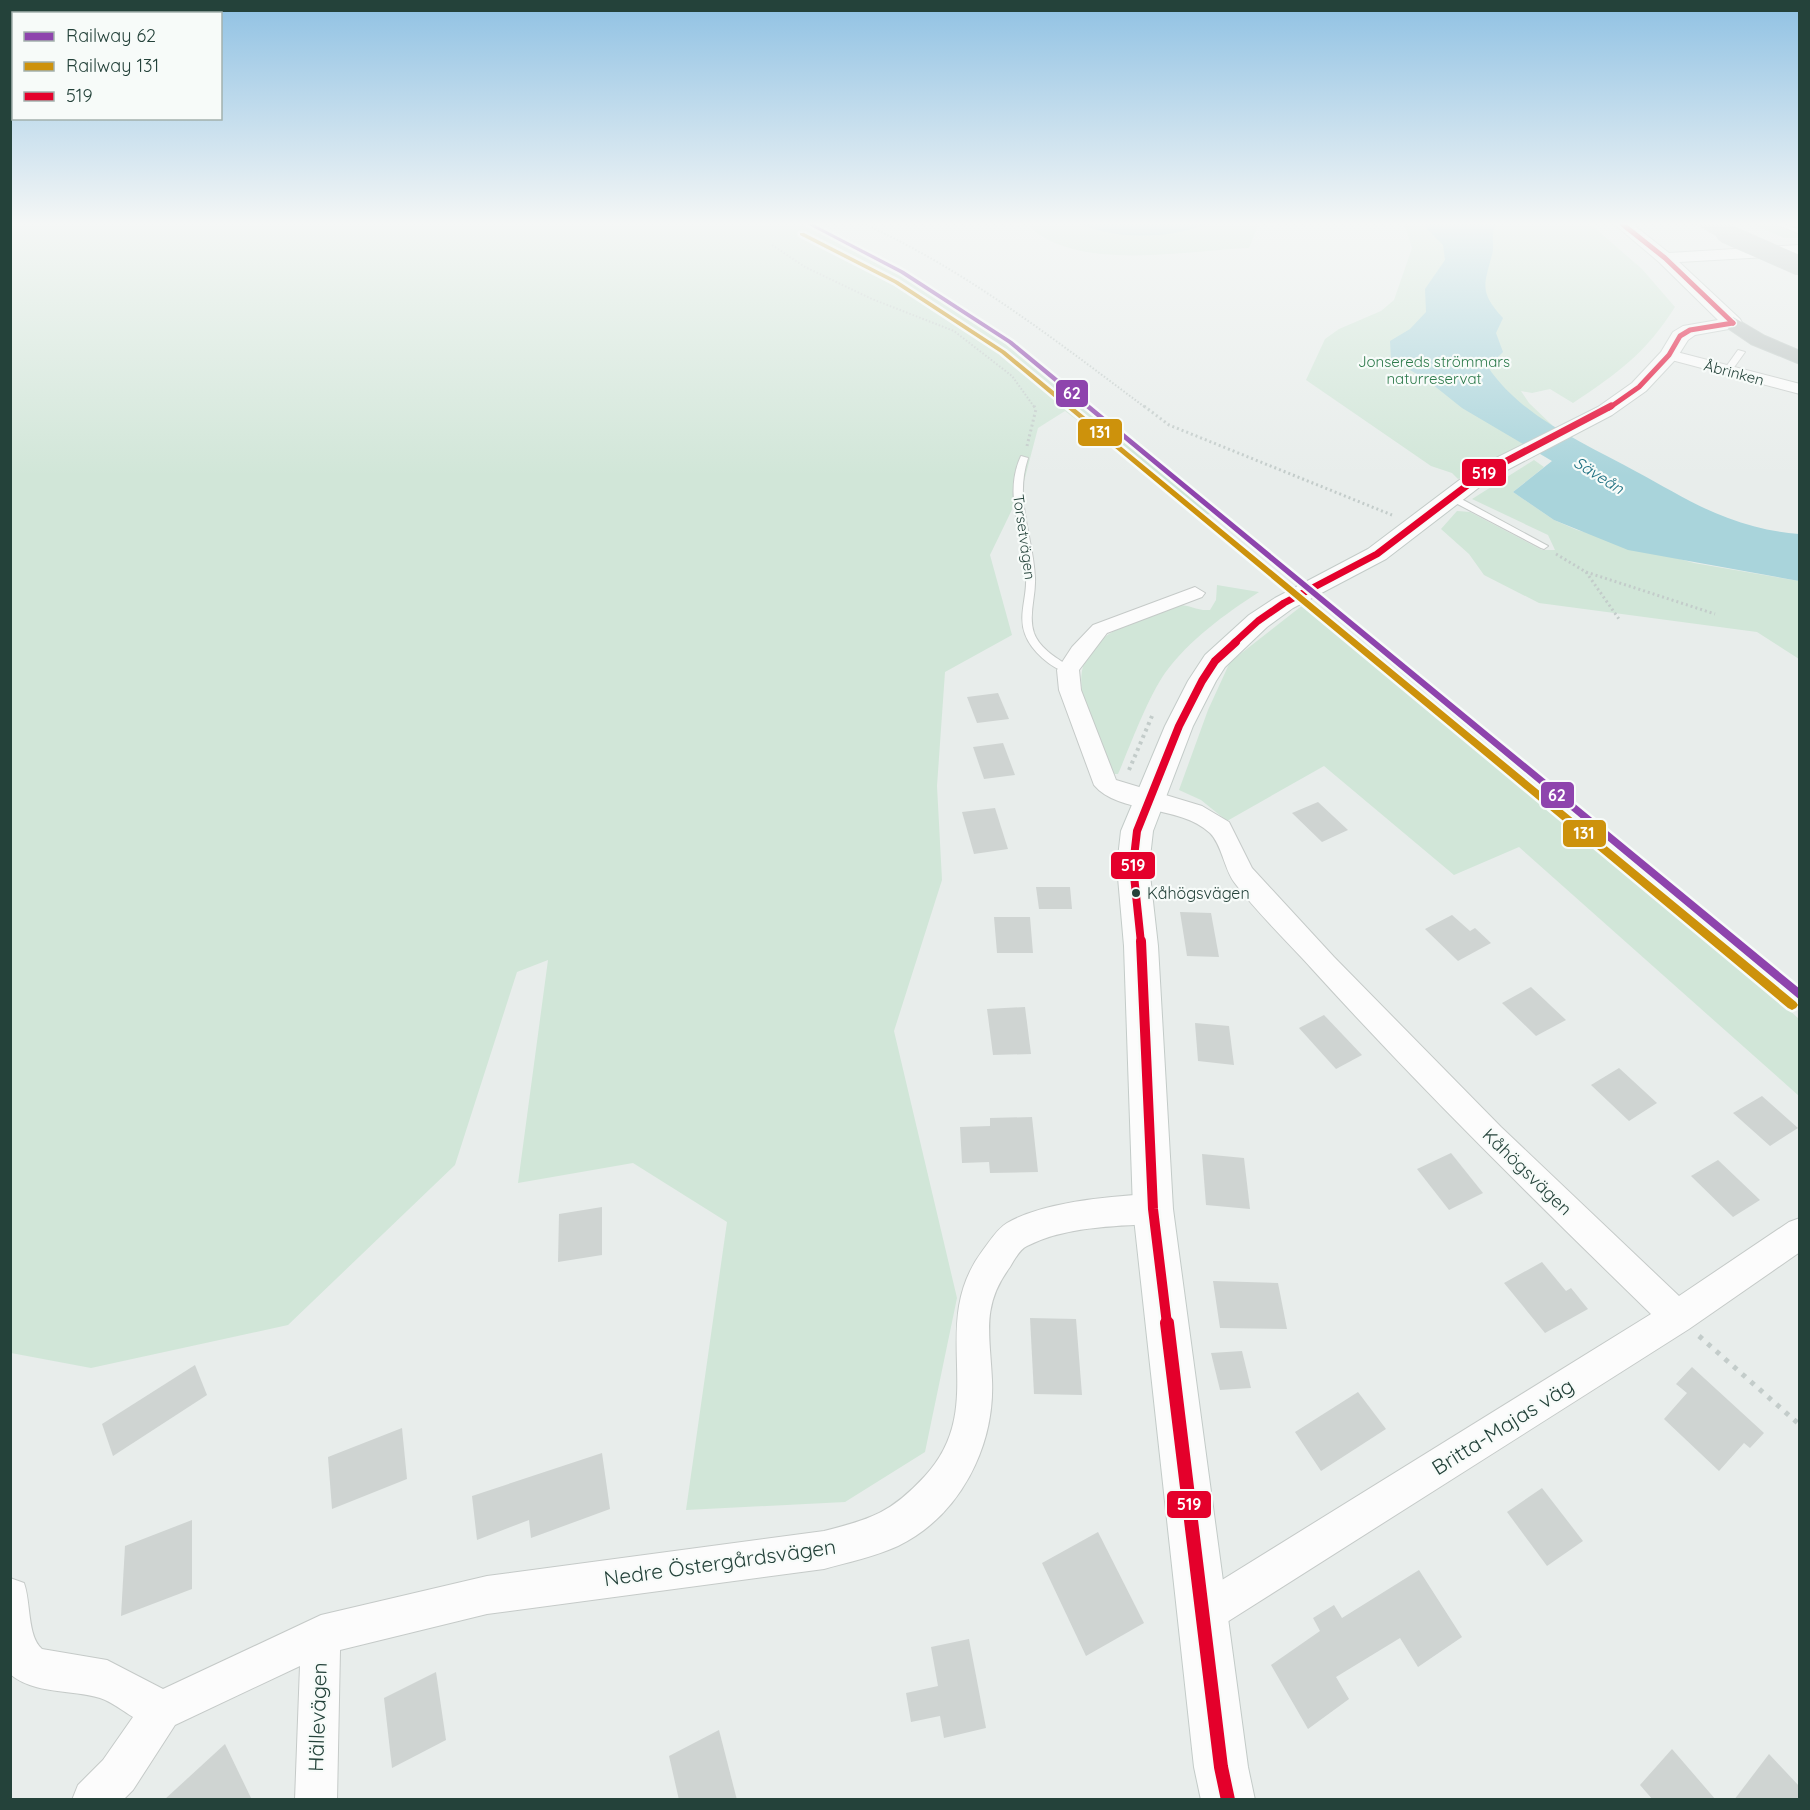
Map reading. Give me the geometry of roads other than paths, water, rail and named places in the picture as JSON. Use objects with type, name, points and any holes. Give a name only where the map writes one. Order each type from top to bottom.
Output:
[{"type":"highway","points":[[1734,323],[1800,349]]},
{"type":"highway","points":[[1734,323],[1758,340],[1800,358]]},
{"type":"street","points":[[1715,307],[1734,323]]},
{"type":"street","points":[[1227,1800],[1221,1767],[1153,1209],[1141,946],[1133,866],[1137,831],[1179,726],[1202,681],[1215,661],[1271,612],[1377,554],[1482,474],[1605,411],[1639,387],[1669,355],[1680,336],[1690,330],[1734,323]]},
{"type":"street","name":"Åbrinken","points":[[1669,355],[1800,389]]},
{"type":"street","points":[[1148,800],[1120,792],[1108,786],[1102,779],[1070,690],[1068,670],[1078,652],[1100,629],[1195,593]]},
{"type":"street","name":"Kåhögsvägen","points":[[1148,800],[1194,812],[1220,828],[1242,874],[1325,965],[1491,1137],[1677,1317]]},
{"type":"street","name":"Nedre Östergårdsvägen","points":[[161,1711],[321,1635],[487,1595],[824,1550],[891,1529],[934,1494],[962,1456],[972,1426],[972,1303],[988,1266],[1016,1235],[1058,1220],[1112,1211],[1153,1209]]},
{"type":"street","name":"Britta-Majas väg","points":[[1202,1615],[1677,1317],[1800,1233]]},
{"type":"street","points":[[10,1597],[18,1651],[28,1665],[42,1671],[101,1678],[161,1711],[118,1775],[93,1800]]},
{"type":"street","name":"Hällevägen","points":[[316,1800],[321,1635]]},
{"type":"lane","points":[[1727,371],[1741,352]]},
{"type":"lane","name":"Torsetvägen","points":[[1023,458],[1016,474],[1019,512],[1025,530],[1031,580],[1028,627],[1033,642],[1052,661],[1068,670]]},
{"type":"lane","points":[[1451,498],[1544,546]]},
{"type":"water","name":"Säveån","points":[[1426,307],[1494,307],[1503,318],[1496,333],[1503,352],[1488,367],[1518,401],[1576,440],[1705,508],[1754,526],[1799,534],[1799,581],[1628,550],[1554,520],[1513,492],[1552,461],[1462,408],[1427,380],[1391,359],[1390,341],[1410,329],[1426,312]]},
{"type":"rail line","name":"131","points":[[935,307],[1003,352],[1792,1005]]},
{"type":"rail line","name":"62","points":[[957,307],[1010,342],[1800,996]]},
{"type":"place","name":"Kåhögsvägen","points":[[1136,893]]},
{"type":"park label","name":"Jonsereds strömmars naturreservat","points":[[1434,370]]}]
